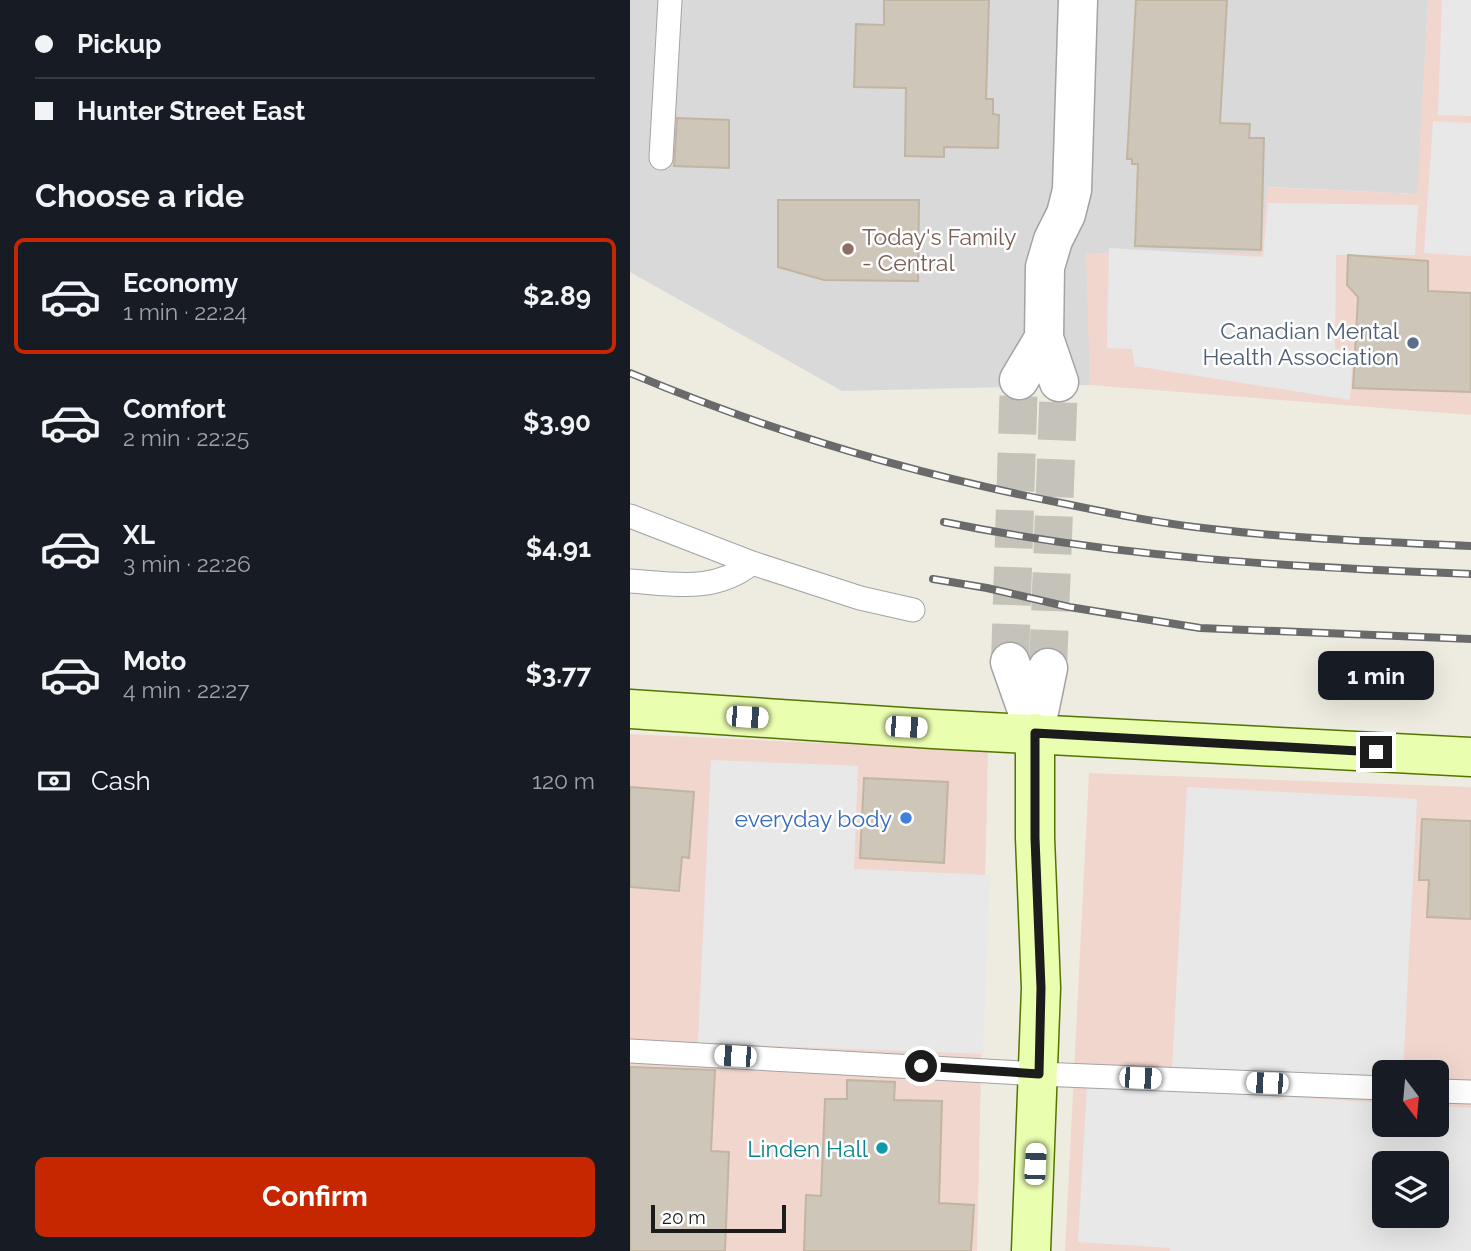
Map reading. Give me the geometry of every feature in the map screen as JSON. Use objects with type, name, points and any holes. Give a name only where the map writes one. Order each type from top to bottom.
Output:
[{"type":"street","points":[[1059,382],[1044,338],[1045,268],[1053,240],[1066,214],[1072,190],[1077,0]]},
{"type":"street","points":[[1019,380],[1044,338]]},
{"type":"street","points":[[1010,662],[1035,733]]},
{"type":"street","points":[[1031,1251],[1041,988],[1035,838],[1035,733],[1048,668]]},
{"type":"street","points":[[630,709],[1471,757]]},
{"type":"lane","points":[[661,158],[670,0]]},
{"type":"lane","points":[[630,516],[752,563],[860,598],[913,610]]},
{"type":"lane","points":[[630,581],[697,586],[737,576],[752,563]]},
{"type":"lane","points":[[630,1051],[1039,1074],[1372,1088]]},
{"type":"lane","points":[[1449,1091],[1471,1092]]},
{"type":"shaded area","points":[[630,0],[1428,0],[1418,194],[1268,187],[1261,254],[1087,253],[1090,385],[842,391],[630,272]]},
{"type":"shaded area","points":[[1428,0],[1471,0],[1471,415],[1090,385],[1086,253],[1261,254],[1267,187],[1417,194]]},
{"type":"shaded area","points":[[1442,0],[1471,0],[1471,116],[1438,115]]},
{"type":"shaded area","points":[[1433,121],[1471,123],[1471,256],[1424,253]]},
{"type":"shaded area","points":[[1268,203],[1418,205],[1415,255],[1336,255],[1335,349],[1353,351],[1350,400],[1135,366],[1132,349],[1107,348],[1109,248],[1263,257]]},
{"type":"shaded area","points":[[630,734],[988,751],[977,1251],[630,1251]]},
{"type":"shaded area","points":[[711,760],[858,766],[854,869],[990,875],[983,1054],[698,1043]]},
{"type":"shaded area","points":[[1089,773],[1471,787],[1471,1251],[1065,1251]]},
{"type":"shaded area","points":[[1187,787],[1417,799],[1404,1060],[1372,1060],[1372,1078],[1172,1069]]},
{"type":"shaded area","points":[[1087,1085],[1372,1102],[1372,1138],[1449,1138],[1449,1107],[1471,1108],[1471,1251],[1170,1251],[1170,1248],[1078,1242]]},
{"type":"building","points":[[884,0],[989,0],[986,99],[993,99],[993,114],[999,115],[998,148],[944,147],[944,157],[905,156],[906,88],[854,87],[856,24],[884,25]]},
{"type":"building","points":[[1136,0],[1227,0],[1220,123],[1250,124],[1249,138],[1264,138],[1261,250],[1135,246],[1138,164],[1132,164],[1132,159],[1127,159]]},
{"type":"building","points":[[677,118],[729,120],[729,168],[674,166]]},
{"type":"building","name":"Today's Family - Central","points":[[778,200],[919,200],[918,281],[824,280],[778,267]]},
{"type":"building","name":"Canadian Mental Health Association","points":[[1348,255],[1428,261],[1428,291],[1471,293],[1471,392],[1353,388],[1358,297],[1347,285]]},
{"type":"building","points":[[864,778],[948,782],[944,863],[860,858]]},
{"type":"building","points":[[630,787],[694,792],[689,858],[682,857],[679,891],[630,887]]},
{"type":"building","points":[[1422,819],[1471,821],[1471,919],[1427,917],[1429,880],[1419,880]]},
{"type":"building","points":[[630,1067],[715,1070],[711,1151],[729,1152],[725,1251],[630,1251]]},
{"type":"building","name":"Linden Hall","points":[[847,1080],[895,1082],[894,1100],[942,1101],[939,1203],[974,1205],[971,1251],[804,1251],[806,1195],[821,1196],[825,1099],[847,1099]]},
{"type":"tunnel","points":[[1010,662],[1019,380]]},
{"type":"tunnel","points":[[1048,668],[1059,382]]},
{"type":"railway","points":[[630,373],[736,414],[845,450],[955,480],[1084,508],[1175,524],[1244,532],[1471,546]]},
{"type":"railway","points":[[944,522],[1076,544],[1206,559],[1471,574]]},
{"type":"railway","points":[[933,579],[1069,607],[1200,628],[1471,639]]},
{"type":"place","name":"Today's Family - Central","points":[[848,249]]},
{"type":"place","name":"Canadian Mental Health Association","points":[[1413,343]]},
{"type":"place","name":"everyday body","points":[[906,818]]},
{"type":"place","name":"Linden Hall","points":[[882,1148]]},
{"type":"route","points":[[921,1066],[1039,1074],[1041,988],[1035,838],[1035,733],[1376,752]]}]
